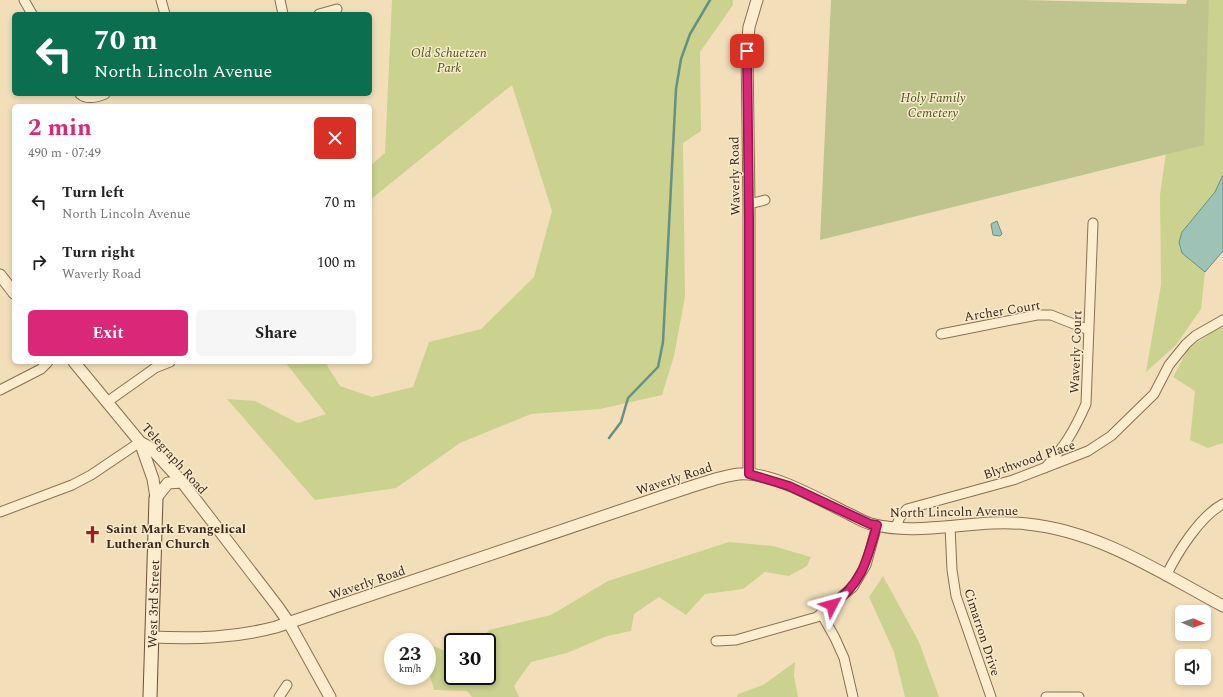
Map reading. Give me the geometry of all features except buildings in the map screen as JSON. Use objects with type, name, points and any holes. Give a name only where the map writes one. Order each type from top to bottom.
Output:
[{"type":"main road","name":"West 3rd Street","points":[[150,697],[156,498]]},
{"type":"street","points":[[24,0],[31,12]]},
{"type":"street","points":[[161,0],[164,12]]},
{"type":"street","points":[[280,0],[283,12]]},
{"type":"street","name":"Waverly Road","points":[[152,637],[197,639],[233,636],[256,632],[289,623],[684,489],[727,476],[749,474],[749,204],[747,51],[749,27],[758,0]]},
{"type":"street","points":[[325,12],[337,8]]},
{"type":"street","points":[[89,96],[99,96]]},
{"type":"street","points":[[749,204],[764,200]]},
{"type":"street","name":"Waverly Court","points":[[1044,469],[1063,448],[1074,430],[1086,404],[1093,223]]},
{"type":"street","points":[[0,275],[12,290]]},
{"type":"street","name":"Archer Court","points":[[941,334],[1037,314],[1051,315],[1089,330]]},
{"type":"street","name":"Blythwood Place","points":[[896,527],[900,517],[907,509],[1013,480],[1088,452],[1111,436],[1154,394],[1170,365],[1186,344],[1195,336],[1223,320]]},
{"type":"street","points":[[0,390],[46,364]]},
{"type":"street","name":"Telegraph Road","points":[[76,364],[140,442],[151,448],[182,482],[289,623],[330,697]]},
{"type":"street","points":[[107,402],[155,368],[165,364]]},
{"type":"street","points":[[0,512],[72,485],[91,475],[140,442]]},
{"type":"street","name":"West 3rd Street","points":[[140,442],[153,479],[156,498]]},
{"type":"street","name":"North Lincoln Avenue","points":[[749,474],[789,486],[870,524],[896,527],[950,526],[985,523],[1027,524],[1083,535],[1124,553],[1223,606]]},
{"type":"street","points":[[156,498],[168,483],[182,482]]},
{"type":"street","points":[[1166,576],[1173,560],[1203,520],[1214,509],[1223,504]]},
{"type":"street","points":[[716,641],[736,640],[817,617],[853,587],[866,565],[877,525]]},
{"type":"street","name":"Cimarron Drive","points":[[950,526],[952,570],[956,596],[991,697]]},
{"type":"street","points":[[821,613],[836,638],[844,658],[853,697]]},
{"type":"street","points":[[279,697],[287,685]]},
{"type":"street","points":[[1046,697],[1079,697]]},
{"type":"green space","name":"Old Schuetzen Park","points":[[392,0],[733,0],[733,5],[700,52],[701,131],[683,143],[685,296],[674,356],[662,395],[600,409],[531,414],[460,443],[396,488],[315,500],[227,399],[255,401],[298,423],[326,414],[287,364],[326,364],[340,386],[372,397],[413,387],[429,342],[481,329],[534,277],[552,211],[512,85],[372,198],[372,164],[385,153]]},
{"type":"green space","name":"Holy Family Cemetery","points":[[831,0],[1024,0],[1186,4],[1187,0],[1209,0],[1204,145],[820,240]]},
{"type":"green space","points":[[1206,0],[1223,0],[1223,175],[1215,192],[1182,232],[1182,253],[1205,272],[1201,309],[1176,345],[1146,372],[1161,285],[1160,195],[1167,146]]},
{"type":"green space","points":[[1223,327],[1223,443],[1208,448],[1190,440],[1195,391],[1173,377],[1188,349],[1215,330]]},
{"type":"green space","points":[[729,542],[773,546],[811,557],[807,566],[789,576],[765,572],[743,589],[705,594],[686,615],[659,597],[634,614],[631,631],[607,636],[567,653],[531,662],[514,686],[519,697],[472,697],[467,691],[434,690],[433,685],[436,685],[436,647],[444,651],[444,685],[496,685],[496,633],[486,633],[489,630],[551,615],[608,581]]},
{"type":"green space","points":[[883,576],[919,642],[939,697],[905,697],[894,652],[869,597]]},
{"type":"green space","points":[[795,662],[794,676],[798,697],[737,697],[738,694],[763,685]]},
{"type":"water","points":[[1223,175],[1223,251],[1205,272],[1182,253],[1179,242],[1182,232],[1215,192]]},
{"type":"water","points":[[997,221],[1002,234],[1000,236],[993,235],[991,224]]},
{"type":"waterway","points":[[609,438],[621,422],[628,398],[658,367],[663,342],[676,89],[681,59],[690,34],[710,0]]},
{"type":"place","name":"Saint Mark Evangelical Lutheran Church","points":[[93,535]]},
{"type":"route","points":[[747,51],[749,220],[749,474],[760,476],[789,486],[870,524],[877,525],[866,565],[853,587],[844,597],[832,605]]}]
